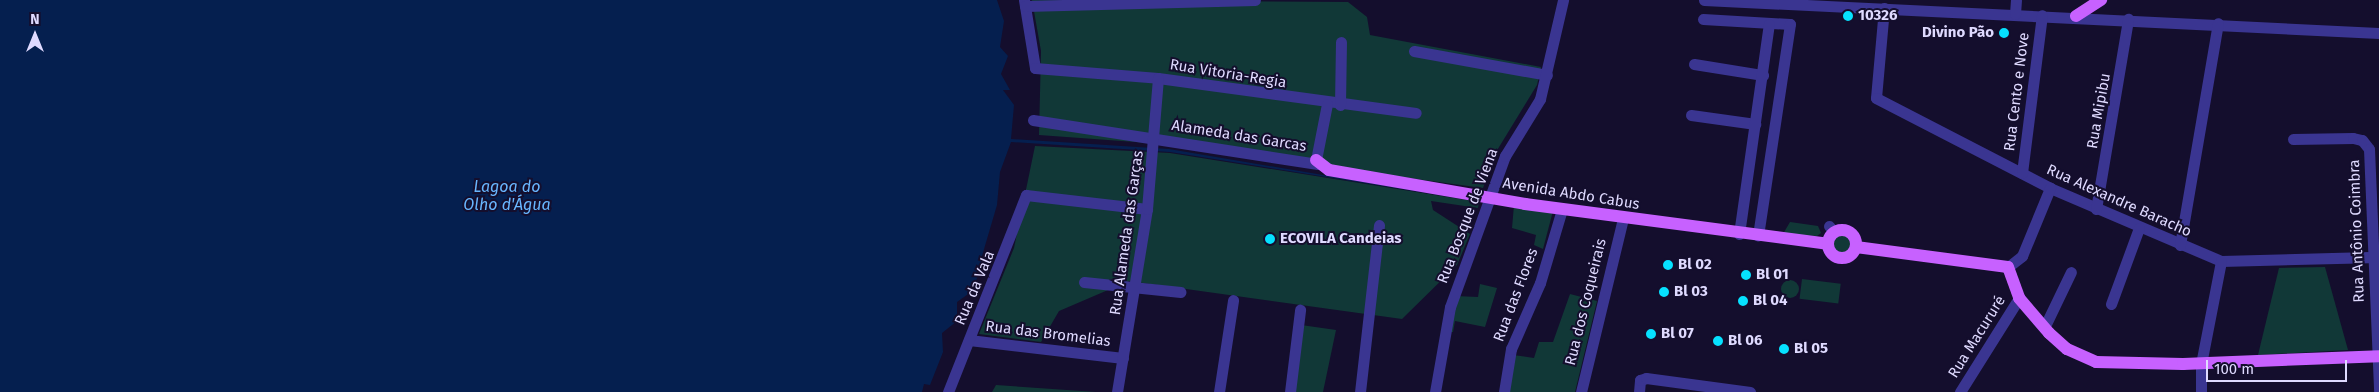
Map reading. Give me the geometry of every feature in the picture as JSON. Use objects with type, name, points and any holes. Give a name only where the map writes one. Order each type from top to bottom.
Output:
[{"type":"main road","points":[[2076,16],[2101,0]]},
{"type":"main road","name":"Avenida Abdo Cabus","points":[[1317,162],[1328,170],[1623,219],[1827,244]]},
{"type":"main road","points":[[1856,247],[1852,234],[1831,229],[1827,244],[1830,253],[1843,258],[1856,247],[2008,267],[2019,298],[2044,328],[2067,349],[2096,362],[2201,364],[2378,356]]},
{"type":"street","points":[[1025,3],[1255,0]]},
{"type":"street","name":"Rua Bosque de Viena","points":[[1435,392],[1446,321],[1488,197],[1511,143],[1533,113],[1547,75],[1563,0]]},
{"type":"street","points":[[1704,0],[1797,2],[1884,8],[1905,4],[2015,14],[2218,23],[2379,33]]},
{"type":"street","points":[[2015,14],[2016,0]]},
{"type":"street","name":"Rua Vitoria-Regia","points":[[1025,3],[1035,68],[1158,78],[1326,104],[1416,113]]},
{"type":"street","name":"Rua Alexandre Baracho","points":[[1884,8],[1874,87],[1881,101],[2050,188],[2139,228],[2221,261],[2376,257]]},
{"type":"street","name":"Rua Cento e Nove","points":[[2022,173],[2042,15]]},
{"type":"street","points":[[1703,18],[1769,24],[1786,20],[1790,28],[1758,236]]},
{"type":"street","name":"Rua Mipibu","points":[[2096,209],[2128,19]]},
{"type":"street","points":[[2180,245],[2218,23]]},
{"type":"street","points":[[1739,234],[1769,24]]},
{"type":"street","points":[[1340,105],[1342,42]]},
{"type":"street","points":[[1414,51],[1547,75]]},
{"type":"street","points":[[1694,64],[1763,75]]},
{"type":"street","name":"Rua Alameda das Garças","points":[[1118,392],[1147,209],[1155,144],[1158,78]]},
{"type":"street","points":[[1317,162],[1326,104]]},
{"type":"street","points":[[1691,116],[1755,124]]},
{"type":"street","name":"Alameda das Garcas","points":[[1033,120],[1155,144],[1317,162]]},
{"type":"street","name":"Rua Antônio Coimbra","points":[[2293,140],[2352,138],[2362,140],[2374,149],[2379,392]]},
{"type":"street","points":[[2008,267],[2022,256],[2050,188]]},
{"type":"street","name":"Rua da Vala","points":[[948,392],[1026,195],[1147,209]]},
{"type":"street","name":"Rua das Flores","points":[[1504,392],[1511,349],[1540,283],[1562,209]]},
{"type":"street","name":"Rua dos Coqueirais","points":[[1581,392],[1623,219]]},
{"type":"street","points":[[1360,392],[1379,226]]},
{"type":"street","points":[[2110,304],[2139,228]]},
{"type":"street","points":[[2201,392],[2201,364],[2221,261]]},
{"type":"street","points":[[2044,328],[2071,272]]},
{"type":"street","points":[[1084,282],[1180,292]]},
{"type":"street","name":"Rua Macururé","points":[[1960,392],[2019,298]]},
{"type":"street","points":[[1219,392],[1233,300]]},
{"type":"street","points":[[1290,392],[1300,310]]},
{"type":"street","name":"Rua das Bromelias","points":[[969,340],[1123,358]]},
{"type":"street","points":[[1639,392],[1640,380],[1646,378],[1750,392]]},
{"type":"green space","points":[[1032,0],[1348,2],[1367,17],[1370,35],[1541,67],[1537,85],[1496,152],[1483,188],[1149,143],[1039,135],[1041,51]]},
{"type":"green space","points":[[1035,146],[1170,153],[1479,202],[1478,208],[1431,201],[1433,210],[1470,234],[1457,265],[1402,319],[1129,281],[1059,311],[1041,342],[979,334],[1014,248]]},
{"type":"green space","points":[[1514,205],[1553,211],[1543,249],[1534,245],[1536,235],[1512,228]]},
{"type":"green space","points":[[1790,222],[1818,226],[1821,233],[1817,236],[1783,234]]},
{"type":"green space","points":[[1842,233],[1850,236],[1853,244],[1850,252],[1842,255],[1834,252],[1831,244],[1834,236]]},
{"type":"green space","points":[[2325,267],[2348,350],[2258,355],[2279,268]]},
{"type":"green space","points":[[1802,279],[1841,284],[1838,304],[1800,299]]},
{"type":"green space","points":[[1790,280],[1796,283],[1799,289],[1796,295],[1790,298],[1784,295],[1781,289],[1784,283]]},
{"type":"green space","points":[[1480,284],[1497,288],[1485,327],[1455,321],[1453,332],[1445,332],[1455,296],[1478,297]]},
{"type":"green space","points":[[1570,294],[1597,301],[1575,392],[1508,392],[1513,355],[1534,358],[1539,342],[1553,342]]},
{"type":"green space","points":[[1301,325],[1336,330],[1323,392],[1291,392]]},
{"type":"green space","points":[[996,385],[1096,392],[992,392]]},
{"type":"water","name":"Lagoa do Olho d'Água","points":[[0,0],[997,0],[1004,21],[1000,47],[1008,56],[1001,74],[1010,90],[1003,90],[1014,105],[1011,139],[1169,149],[1476,201],[1170,152],[1011,142],[1000,172],[997,205],[982,256],[984,262],[971,292],[957,302],[957,321],[942,333],[943,352],[930,385],[924,384],[922,392],[0,392]]},
{"type":"place","name":"10326","points":[[1848,16]]},
{"type":"place","name":"Divino Pão","points":[[2004,33]]},
{"type":"place","name":"ECOVILA Candeias","points":[[1270,239]]},
{"type":"place","name":"Bl 02","points":[[1668,265]]},
{"type":"place","name":"Bl 01","points":[[1746,275]]},
{"type":"place","name":"Bl 03","points":[[1664,292]]},
{"type":"place","name":"Bl 04","points":[[1743,301]]},
{"type":"place","name":"Bl 07","points":[[1651,334]]},
{"type":"place","name":"Bl 06","points":[[1718,341]]},
{"type":"place","name":"Bl 05","points":[[1784,349]]}]
